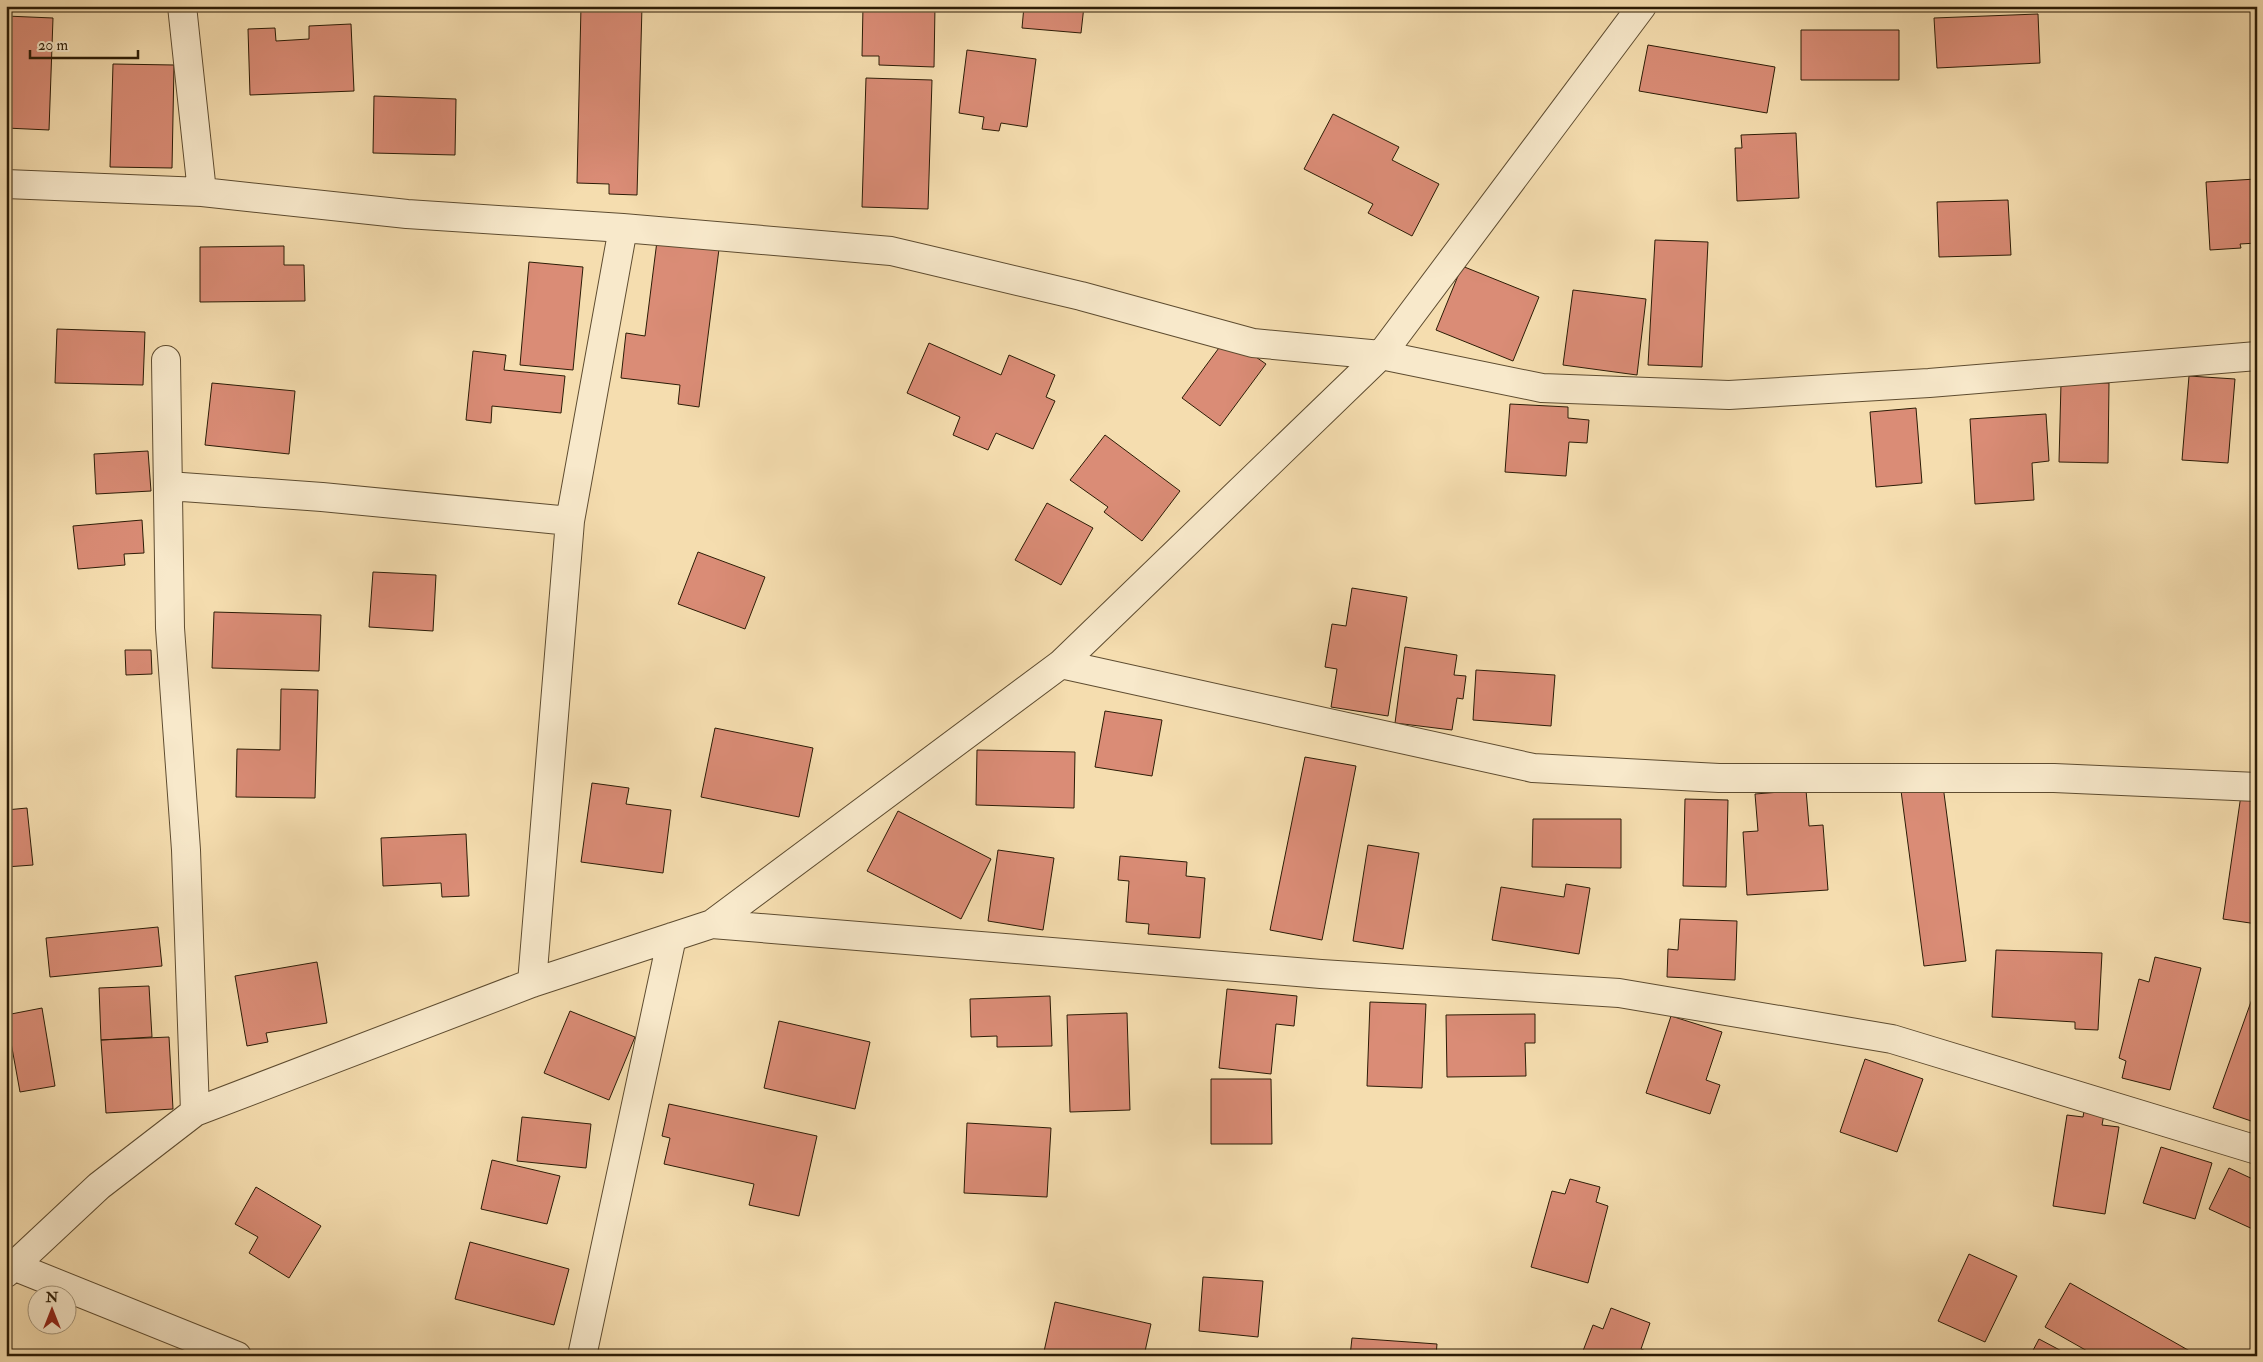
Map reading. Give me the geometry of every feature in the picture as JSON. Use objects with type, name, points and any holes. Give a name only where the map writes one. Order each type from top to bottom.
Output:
[{"type":"street","points":[[182,6],[202,192]]},
{"type":"street","points":[[237,1356],[8,1268],[99,1186],[196,1112],[532,983],[712,924],[1061,664],[1381,355],[1642,6]]},
{"type":"street","points":[[6,184],[202,192],[407,214],[623,228],[891,251],[1081,296],[1253,343],[1381,355],[1542,388],[1729,395],[1929,383],[2257,356]]},
{"type":"street","points":[[532,983],[570,521],[623,228]]},
{"type":"street","points":[[166,360],[170,628],[186,850],[196,1112]]},
{"type":"street","points":[[168,486],[322,497],[570,521]]},
{"type":"street","points":[[1061,664],[1533,768],[1719,778],[2054,778],[2257,787]]},
{"type":"street","points":[[712,924],[1321,974],[1619,993],[1892,1039],[2257,1150]]},
{"type":"street","points":[[582,1356],[672,937]]},
{"type":"building","points":[[581,6],[642,6],[637,195],[609,194],[609,184],[577,183]]},
{"type":"building","points":[[863,6],[935,6],[934,67],[879,65],[879,56],[862,56]]},
{"type":"building","points":[[1024,6],[1084,6],[1081,33],[1022,28]]},
{"type":"building","points":[[2038,14],[2040,63],[1937,68],[1934,18]]},
{"type":"building","points":[[6,16],[53,18],[49,130],[6,128]]},
{"type":"building","points":[[351,24],[354,91],[250,95],[248,29],[275,28],[276,41],[309,39],[309,26]]},
{"type":"building","points":[[1801,30],[1899,30],[1899,80],[1801,80]]},
{"type":"building","points":[[1648,45],[1775,67],[1767,113],[1639,91]]},
{"type":"building","points":[[967,50],[1036,59],[1027,127],[1001,123],[999,131],[982,129],[984,117],[959,113]]},
{"type":"building","points":[[113,64],[174,65],[172,168],[110,167]]},
{"type":"building","points":[[866,78],[932,80],[928,209],[862,207]]},
{"type":"building","points":[[374,96],[456,99],[455,155],[373,153]]},
{"type":"building","points":[[1333,114],[1399,147],[1392,160],[1439,184],[1412,236],[1368,213],[1373,204],[1304,169]]},
{"type":"building","points":[[1796,133],[1799,198],[1737,201],[1735,148],[1742,148],[1741,135]]},
{"type":"building","points":[[2256,179],[2257,243],[2240,244],[2241,248],[2210,250],[2206,182]]},
{"type":"building","points":[[2008,200],[2011,255],[1939,257],[1937,202]]},
{"type":"building","points":[[1655,240],[1708,242],[1702,367],[1648,365]]},
{"type":"building","points":[[657,241],[719,249],[699,407],[678,404],[680,385],[621,378],[626,333],[645,336]]},
{"type":"building","points":[[284,246],[284,265],[304,265],[305,301],[200,302],[200,247]]},
{"type":"building","points":[[529,262],[583,267],[573,370],[520,365]]},
{"type":"building","points":[[1462,266],[1539,297],[1513,361],[1436,330]]},
{"type":"building","points":[[1573,290],[1646,299],[1637,375],[1563,365]]},
{"type":"building","points":[[57,329],[145,332],[143,385],[55,383]]},
{"type":"building","points":[[1227,337],[1266,364],[1220,426],[1182,398]]},
{"type":"building","points":[[929,343],[1001,375],[1009,355],[1055,375],[1046,397],[1055,401],[1033,449],[996,433],[988,450],[953,435],[960,417],[907,393]]},
{"type":"building","points":[[473,351],[506,355],[504,370],[565,376],[561,413],[492,406],[491,423],[466,420]]},
{"type":"building","points":[[2189,376],[2235,379],[2228,463],[2182,460]]},
{"type":"building","points":[[212,383],[295,391],[289,454],[205,445]]},
{"type":"building","points":[[2061,383],[2109,383],[2108,463],[2059,462]]},
{"type":"building","points":[[1510,404],[1568,407],[1568,418],[1589,420],[1587,443],[1569,442],[1566,476],[1505,472]]},
{"type":"building","points":[[1916,408],[1922,483],[1876,487],[1870,412]]},
{"type":"building","points":[[2046,414],[2049,461],[2032,463],[2034,500],[1975,504],[1970,419]]},
{"type":"building","points":[[1105,435],[1180,491],[1142,541],[1104,512],[1108,507],[1070,480]]},
{"type":"building","points":[[148,451],[151,491],[96,494],[94,454]]},
{"type":"building","points":[[1047,503],[1093,528],[1061,585],[1015,560]]},
{"type":"building","points":[[142,520],[144,553],[124,554],[125,565],[78,569],[73,526]]},
{"type":"building","points":[[698,552],[765,577],[745,629],[678,604]]},
{"type":"building","points":[[373,572],[436,575],[433,631],[369,627]]},
{"type":"building","points":[[1352,588],[1407,597],[1388,716],[1331,707],[1337,669],[1325,667],[1332,624],[1346,626]]},
{"type":"building","points":[[214,612],[321,615],[319,671],[212,668]]},
{"type":"building","points":[[1405,647],[1457,655],[1454,675],[1466,676],[1463,699],[1457,698],[1452,730],[1395,723]]},
{"type":"building","points":[[125,650],[151,650],[152,674],[126,675]]},
{"type":"building","points":[[1476,670],[1555,675],[1551,726],[1473,720]]},
{"type":"building","points":[[281,689],[318,690],[315,798],[236,797],[237,749],[280,750]]},
{"type":"building","points":[[1105,711],[1162,720],[1152,776],[1095,767]]},
{"type":"building","points":[[715,728],[813,748],[799,817],[701,797]]},
{"type":"building","points":[[977,750],[1075,752],[1074,808],[976,805]]},
{"type":"building","points":[[1305,757],[1356,766],[1322,940],[1270,930]]},
{"type":"building","points":[[1942,778],[1966,961],[1924,966],[1900,783]]},
{"type":"building","points":[[592,783],[629,788],[626,804],[671,810],[663,873],[581,862]]},
{"type":"building","points":[[1806,790],[1809,826],[1823,825],[1828,890],[1747,895],[1743,832],[1758,831],[1755,794]]},
{"type":"building","points":[[2241,795],[2257,797],[2257,924],[2223,919]]},
{"type":"building","points":[[1685,799],[1728,800],[1726,887],[1683,886]]},
{"type":"building","points":[[27,808],[33,865],[6,867],[6,810]]},
{"type":"building","points":[[898,811],[991,859],[961,919],[867,871]]},
{"type":"building","points":[[1533,819],[1621,819],[1621,868],[1532,867]]},
{"type":"building","points":[[466,834],[469,896],[442,897],[441,883],[383,886],[381,838]]},
{"type":"building","points":[[1368,845],[1419,853],[1403,949],[1353,941]]},
{"type":"building","points":[[998,850],[1054,858],[1043,930],[988,921]]},
{"type":"building","points":[[1120,856],[1187,862],[1186,876],[1205,878],[1200,938],[1148,934],[1149,924],[1126,922],[1129,881],[1118,880]]},
{"type":"building","points":[[1566,884],[1590,888],[1579,954],[1492,940],[1501,887],[1564,897]]},
{"type":"building","points":[[1680,919],[1737,921],[1735,980],[1667,977],[1668,949],[1678,950]]},
{"type":"building","points":[[158,927],[162,966],[50,977],[46,938]]},
{"type":"building","points":[[1996,950],[2102,953],[2098,1030],[2075,1029],[2075,1022],[1992,1017]]},
{"type":"building","points":[[2155,957],[2201,968],[2170,1090],[2122,1078],[2126,1061],[2119,1058],[2139,979],[2149,982]]},
{"type":"building","points":[[317,962],[327,1023],[266,1033],[268,1042],[247,1046],[235,976]]},
{"type":"building","points":[[2257,985],[2257,1123],[2213,1108]]},
{"type":"building","points":[[149,986],[152,1037],[101,1040],[99,988]]},
{"type":"building","points":[[1227,989],[1297,996],[1294,1026],[1276,1024],[1271,1074],[1219,1068]]},
{"type":"building","points":[[1050,996],[1052,1046],[997,1047],[997,1036],[971,1037],[970,999]]},
{"type":"building","points":[[1370,1002],[1426,1004],[1422,1088],[1367,1086]]},
{"type":"building","points":[[42,1008],[55,1086],[20,1092],[6,1015]]},
{"type":"building","points":[[570,1011],[635,1037],[609,1100],[544,1073]]},
{"type":"building","points":[[1127,1013],[1130,1110],[1070,1112],[1067,1015]]},
{"type":"building","points":[[1535,1014],[1535,1043],[1525,1043],[1526,1076],[1447,1077],[1446,1015]]},
{"type":"building","points":[[1671,1016],[1722,1032],[1706,1080],[1720,1085],[1710,1114],[1646,1093]]},
{"type":"building","points":[[779,1021],[870,1042],[855,1109],[764,1088]]},
{"type":"building","points":[[169,1037],[173,1109],[106,1113],[101,1040]]},
{"type":"building","points":[[1865,1059],[1923,1079],[1897,1152],[1840,1132]]},
{"type":"building","points":[[1211,1079],[1271,1079],[1272,1144],[1211,1144]]},
{"type":"building","points":[[669,1104],[817,1136],[799,1216],[749,1205],[754,1184],[664,1164],[670,1138],[662,1136]]},
{"type":"building","points":[[2084,1111],[2104,1114],[2102,1125],[2119,1127],[2105,1214],[2053,1206],[2067,1115],[2083,1117]]},
{"type":"building","points":[[522,1117],[591,1124],[586,1168],[517,1161]]},
{"type":"building","points":[[967,1123],[1051,1128],[1047,1197],[964,1193]]},
{"type":"building","points":[[2161,1147],[2212,1163],[2195,1219],[2143,1203]]},
{"type":"building","points":[[492,1160],[560,1176],[547,1224],[481,1209]]},
{"type":"building","points":[[2229,1168],[2257,1181],[2257,1231],[2209,1209]]},
{"type":"building","points":[[1570,1179],[1600,1187],[1596,1202],[1608,1206],[1588,1283],[1531,1267],[1552,1191],[1565,1194]]},
{"type":"building","points":[[256,1187],[321,1226],[289,1278],[249,1253],[258,1237],[235,1224]]},
{"type":"building","points":[[470,1242],[569,1269],[554,1325],[455,1299]]},
{"type":"building","points":[[1969,1254],[2017,1276],[1985,1342],[1938,1321]]},
{"type":"building","points":[[1203,1277],[1263,1281],[1258,1337],[1199,1331]]},
{"type":"building","points":[[2070,1283],[2195,1354],[2194,1356],[2096,1356],[2045,1327]]},
{"type":"building","points":[[1055,1302],[1151,1324],[1144,1356],[1043,1356]]},
{"type":"building","points":[[1611,1308],[1650,1323],[1641,1349],[1653,1354],[1653,1356],[1581,1356],[1593,1325],[1603,1329]]},
{"type":"building","points":[[1352,1338],[1437,1344],[1436,1356],[1350,1356]]},
{"type":"building","points":[[2039,1339],[2071,1356],[2030,1356]]}]
